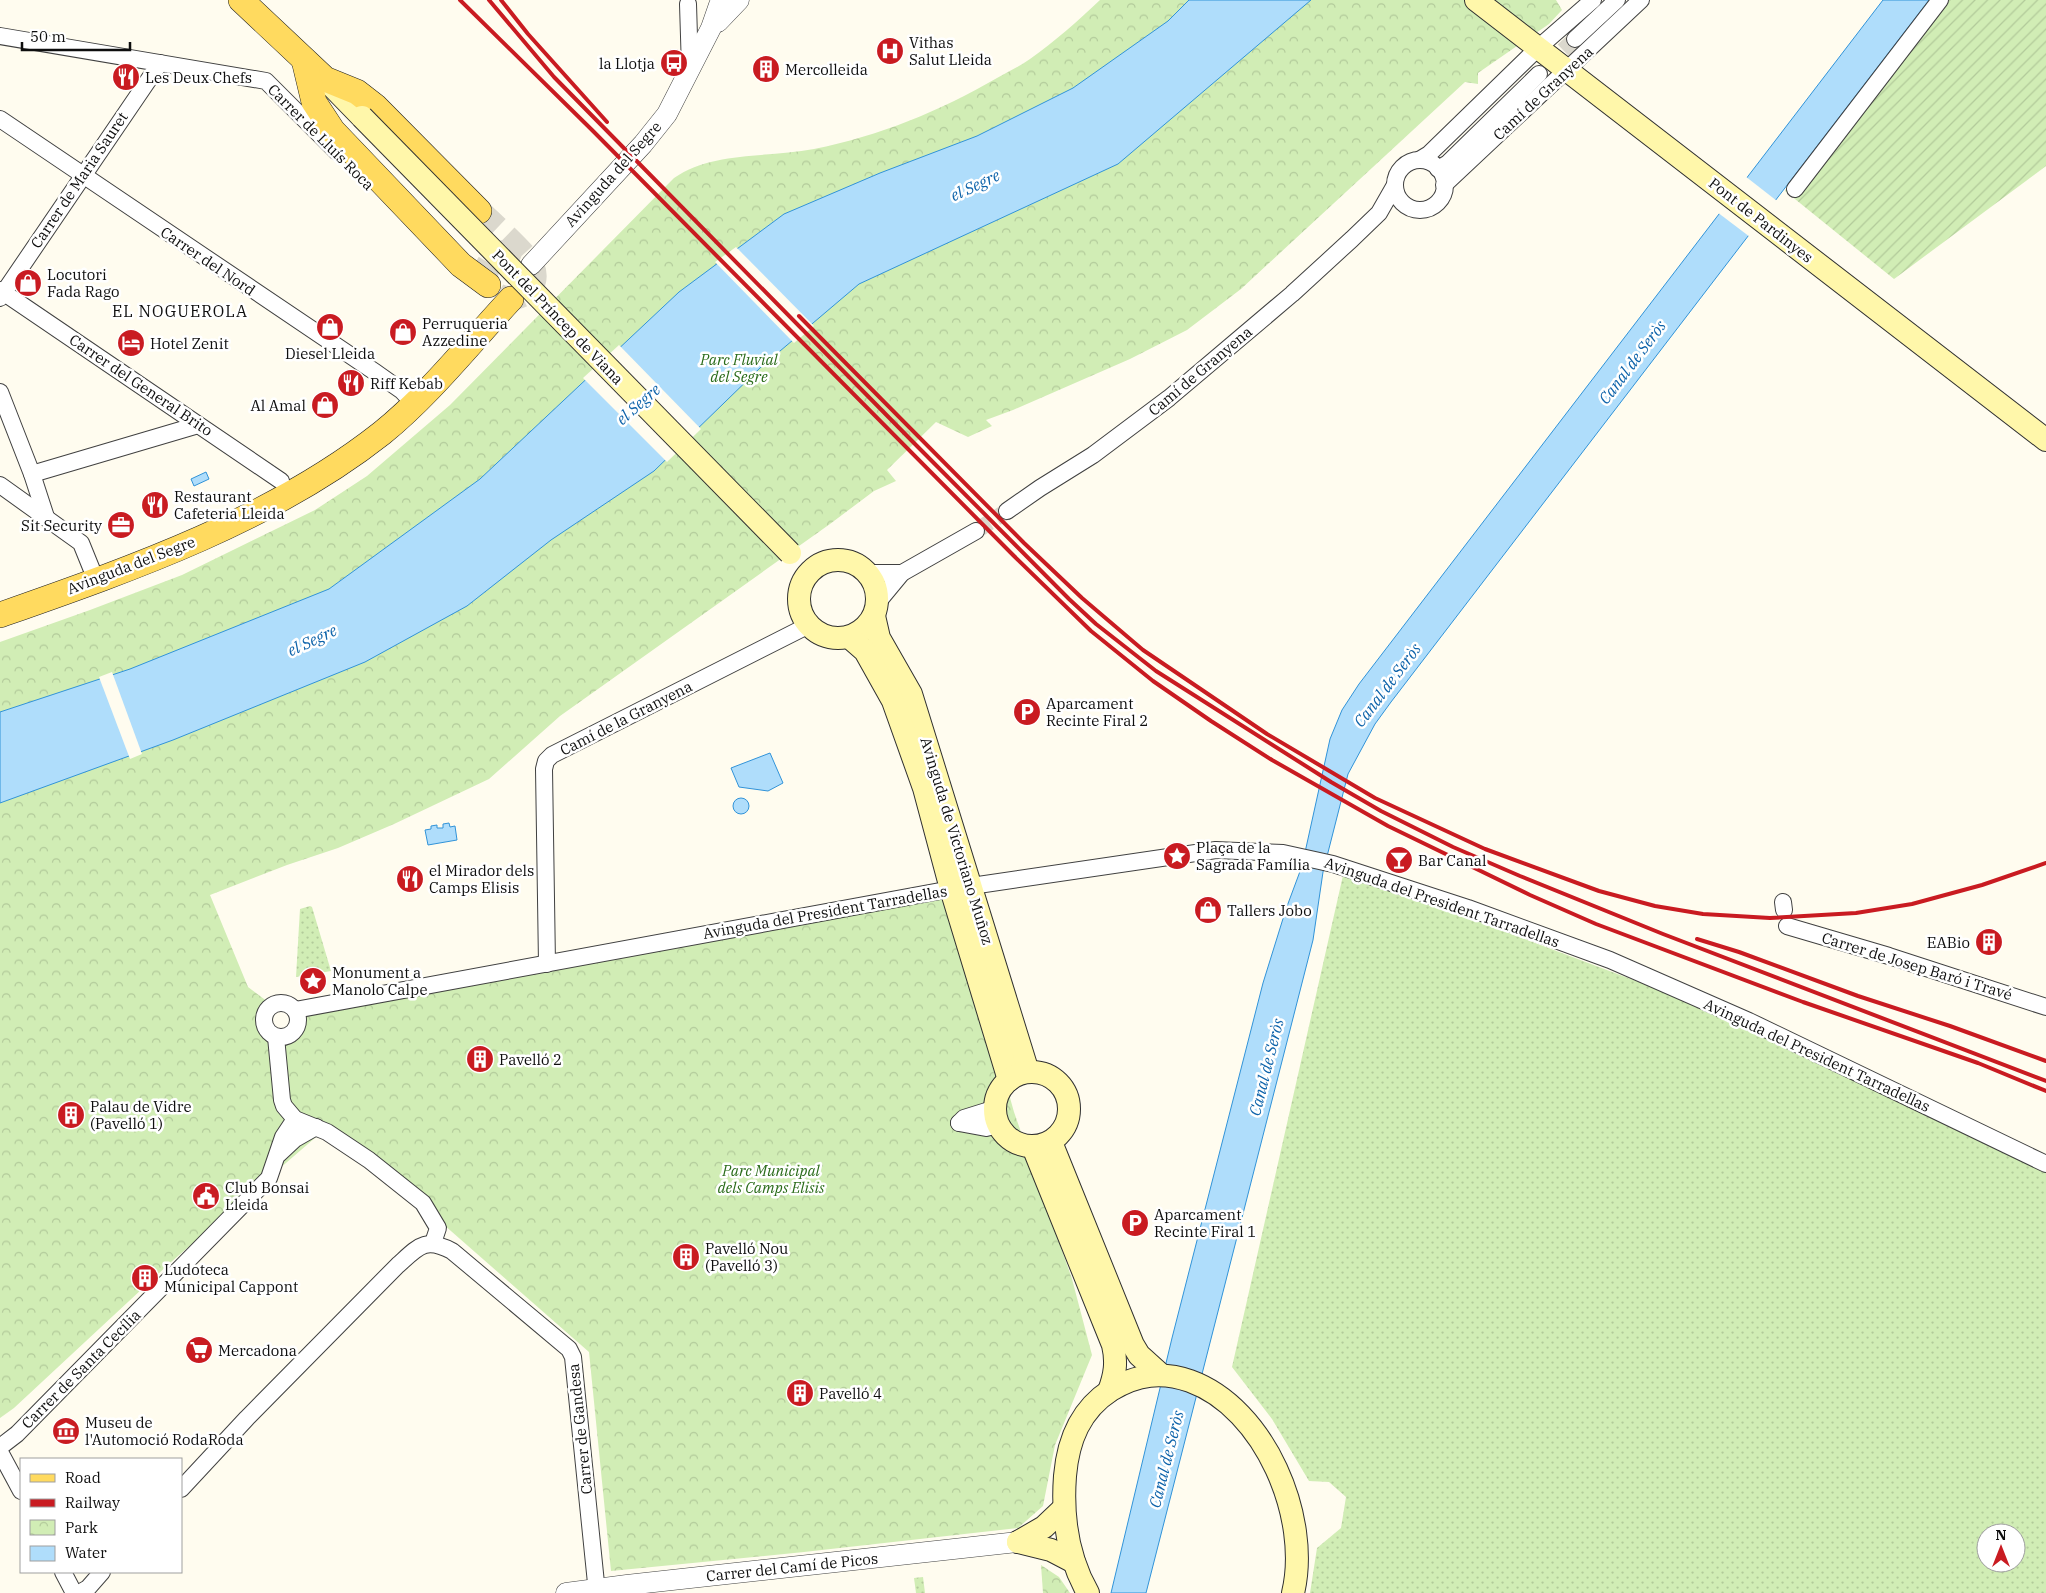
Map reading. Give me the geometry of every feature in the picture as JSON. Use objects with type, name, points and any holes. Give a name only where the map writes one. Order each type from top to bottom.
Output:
[{"type":"main road","points":[[241,0],[325,79],[357,92],[375,106],[478,210]]},
{"type":"main road","name":"Pont de Pardinyes","points":[[1476,0],[2046,440]]},
{"type":"main road","points":[[304,60],[314,102],[334,131],[461,265],[496,291]]},
{"type":"main road","name":"Pont del Príncep de Viana","points":[[325,79],[809,571]]},
{"type":"main road","name":"Avinguda del Segre","points":[[0,597],[93,573],[197,540],[276,500],[341,463],[383,432],[408,398],[496,291]]},
{"type":"main road","name":"Avinguda del Segre","points":[[0,615],[190,527],[281,481],[408,398]]},
{"type":"main road","points":[[830,560],[848,560],[862,566],[869,573],[875,584],[876,609],[864,628],[849,637],[829,637],[818,633],[809,625],[800,611],[798,595],[802,581],[809,571],[819,564],[830,560]]},
{"type":"main road","name":"Avinguda de Victoriano Muñoz","points":[[876,609],[879,638],[911,694],[961,888],[1018,1076]]},
{"type":"main road","name":"Avinguda de Victoriano Muñoz","points":[[849,637],[865,650],[893,701],[961,888]]},
{"type":"main road","points":[[1038,1072],[1058,1082],[1068,1098],[1070,1107],[1066,1126],[1060,1135],[1042,1144],[1020,1145],[1008,1138],[997,1116],[996,1098],[1001,1088],[1018,1076],[1038,1072]]},
{"type":"main road","points":[[1042,1144],[1138,1355],[1160,1374]]},
{"type":"main road","points":[[1042,1144],[1113,1346],[1116,1361],[1109,1391]]},
{"type":"main road","points":[[1088,1593],[1074,1562],[1064,1508],[1065,1473],[1072,1439],[1087,1410],[1109,1391],[1142,1376],[1160,1374],[1180,1378],[1217,1394],[1240,1415],[1258,1437],[1272,1460],[1290,1506],[1295,1534],[1296,1564],[1293,1593]]},
{"type":"main road","points":[[1018,1542],[1044,1527],[1064,1508]]},
{"type":"main road","points":[[1018,1542],[1051,1550],[1074,1562]]},
{"type":"street","points":[[711,28],[719,5],[723,0]]},
{"type":"street","points":[[711,28],[739,0]]},
{"type":"street","points":[[1409,207],[1399,198],[1395,185],[1400,170],[1405,165],[1419,160],[1428,154],[1533,45],[1593,0]]},
{"type":"street","name":"Camí de Granyena","points":[[1575,40],[1617,0]]},
{"type":"street","name":"Camí de Granyena","points":[[1444,185],[1641,0]]},
{"type":"street","points":[[1795,189],[1940,0]]},
{"type":"street","points":[[686,2],[711,28]]},
{"type":"street","points":[[686,2],[688,73]]},
{"type":"street","name":"Avinguda del Segre","points":[[531,264],[643,144],[667,114],[711,28]]},
{"type":"street","name":"Carrer de Lluís Roca","points":[[0,36],[266,81],[414,232],[469,284],[496,291]]},
{"type":"street","name":"Carrer de Maria Sauret","points":[[1,293],[160,63]]},
{"type":"street","name":"Camí de Granyena","points":[[1438,169],[1448,163],[1539,74]]},
{"type":"street","name":"Carrer del Nord","points":[[0,119],[408,398]]},
{"type":"street","points":[[1379,213],[1409,207],[1423,209],[1436,203],[1440,198],[1444,185],[1438,169],[1426,161],[1419,160]]},
{"type":"street","name":"Camí de Granyena","points":[[1007,511],[1093,455],[1169,398],[1292,294],[1379,213],[1395,185]]},
{"type":"street","name":"Carrer del General Brito","points":[[1,293],[281,481]]},
{"type":"street","points":[[0,392],[32,474],[46,517]]},
{"type":"street","points":[[32,474],[198,424]]},
{"type":"street","points":[[0,485],[81,543],[93,573]]},
{"type":"street","points":[[876,609],[902,573],[976,531]]},
{"type":"street","points":[[869,573],[902,573]]},
{"type":"street","name":"Camí de la Granyena","points":[[547,964],[544,770],[546,761],[552,755],[809,625]]},
{"type":"street","name":"Avinguda del President Tarradellas","points":[[295,1010],[961,888],[1216,850],[1302,856],[1333,864],[1468,908],[1610,960],[1749,1021],[2046,1164]]},
{"type":"street","name":"Carrer de Josep Baró i Travé","points":[[1785,913],[1889,956],[2046,1007]]},
{"type":"street","points":[[282,1003],[292,1006],[298,1021],[295,1031],[286,1037],[276,1037],[268,1032],[264,1025],[263,1018],[268,1008],[282,1003]]},
{"type":"street","points":[[182,1488],[247,1418],[398,1265],[423,1246],[436,1244],[438,1228],[423,1203],[369,1160],[327,1132],[295,1118],[286,1109],[282,1100],[276,1037]]},
{"type":"street","name":"Carrer de Santa Cecília","points":[[0,1447],[17,1434],[269,1178],[283,1137],[295,1118]]},
{"type":"street","name":"Carrer de Santa Cecília","points":[[277,1156],[295,1139],[316,1127]]},
{"type":"street","name":"Carrer de Gandesa","points":[[436,1244],[452,1251],[467,1263],[569,1349],[573,1357],[597,1591]]},
{"type":"street","points":[[0,1452],[20,1489]]},
{"type":"street","name":"Carrer del Camí de Picos","points":[[566,1593],[1018,1542]]},
{"type":"street","points":[[64,1573],[82,1592],[101,1573]]},
{"type":"green space","points":[[1100,0],[1556,0],[1562,10],[1549,24],[1478,73],[1478,84],[1465,82],[1241,289],[1187,330],[1130,359],[986,420],[992,426],[968,437],[936,422],[887,470],[896,481],[874,491],[560,716],[489,779],[338,848],[287,865],[210,895],[248,987],[272,1005],[264,1014],[263,1023],[267,1030],[274,1035],[283,1037],[291,1035],[297,1028],[298,1016],[951,889],[1014,1112],[1072,1279],[1092,1355],[1055,1445],[1043,1506],[1018,1528],[611,1571],[589,1352],[330,1125],[171,1262],[14,1408],[0,1418],[0,642],[182,575],[315,510],[367,476],[450,405],[674,178],[689,169],[723,159],[796,152],[838,144],[885,130],[931,112],[1026,62],[1075,23]]},
{"type":"green space","points":[[1938,0],[2046,0],[2046,166],[1894,279],[1785,191],[1831,129]]},
{"type":"green space","points":[[1344,871],[1689,1001],[2046,1169],[2046,1593],[1310,1593],[1317,1548],[1341,1528],[1346,1497],[1329,1482],[1309,1481],[1272,1419],[1232,1367]]},
{"type":"green space","points":[[312,907],[331,971],[296,977],[300,909]]},
{"type":"green space","points":[[1041,1565],[1059,1577],[1070,1593],[1043,1593]]},
{"type":"green space","points":[[923,1577],[925,1593],[916,1593],[914,1578]]},
{"type":"water","name":"el Segre","points":[[1189,0],[1311,0],[1118,164],[859,284],[760,368],[654,471],[551,540],[467,606],[365,662],[173,740],[0,803],[0,712],[130,669],[329,589],[480,479],[679,292],[784,214],[880,173],[977,136],[1073,88],[1168,21]]},
{"type":"water","name":"Canal de Seròs","points":[[1883,0],[1929,0],[1391,702],[1375,724],[1348,774],[1323,872],[1313,940],[1146,1593],[1111,1593],[1172,1338],[1263,983],[1286,909],[1302,866],[1330,739],[1342,710],[1359,684]]},
{"type":"water","points":[[206,472],[209,479],[194,486],[191,479]]},
{"type":"water","points":[[770,753],[783,783],[768,791],[739,787],[731,768]]},
{"type":"water","points":[[741,798],[747,800],[749,806],[747,812],[741,814],[735,812],[733,806],[735,800]]},
{"type":"water","points":[[449,823],[450,827],[455,826],[457,840],[428,845],[425,830],[437,825],[437,828],[443,828],[443,824]]},
{"type":"pier","points":[[1745,176],[1777,201],[1750,237],[1717,212]]},
{"type":"pier","points":[[736,247],[814,326],[794,343],[715,262]]},
{"type":"pier","points":[[619,345],[701,429],[667,462],[583,378]]},
{"type":"pier","points":[[112,672],[142,754],[130,759],[99,677]]},
{"type":"tunnel","points":[[1546,67],[1575,39]]},
{"type":"tunnel","points":[[479,211],[516,246],[532,266],[534,277],[531,286],[525,293],[516,297],[498,296],[490,290],[486,279],[489,265],[497,255],[504,252],[522,255]]},
{"type":"tunnel","points":[[976,531],[1007,511]]},
{"type":"railway","points":[[460,0],[1091,631],[1153,681],[1211,721],[1272,760],[1388,826],[1530,895],[1596,924],[1803,1002],[1978,1063],[2046,1091]]},
{"type":"railway","points":[[489,0],[554,77],[1069,599],[1096,624],[1156,671],[1331,782],[1381,811],[1453,847],[1663,934],[2046,1081]]},
{"type":"railway","points":[[501,0],[528,34],[607,122]]},
{"type":"railway","points":[[799,316],[1024,543],[1082,598],[1143,650],[1267,734],[1375,798],[1485,849],[1599,891],[1655,906],[1703,914],[1770,918],[1856,913],[1912,904],[1982,885],[2046,863]]},
{"type":"railway","points":[[1697,939],[1739,952],[1858,996],[1950,1026],[2046,1061]]},
{"type":"place","name":"Vithas Salut Lleida","points":[[890,51]]},
{"type":"place","name":"la Llotja","points":[[674,63]]},
{"type":"place","name":"Mercolleida","points":[[766,69]]},
{"type":"place","name":"Les Deux Chefs","points":[[126,77]]},
{"type":"place","name":"Locutori Fada Rago","points":[[28,283]]},
{"type":"place","name":"Diesel Lleida","points":[[330,327]]},
{"type":"place","name":"Perruqueria Azzedine","points":[[403,332]]},
{"type":"place","name":"Hotel Zenit","points":[[131,343]]},
{"type":"place","name":"Riff Kebab","points":[[351,383]]},
{"type":"place","name":"Al Amal","points":[[325,405]]},
{"type":"place","name":"Restaurant Cafeteria Lleida","points":[[155,505]]},
{"type":"place","name":"Sit Security","points":[[121,525]]},
{"type":"place","name":"Aparcament Recinte Firal 2","points":[[1027,712]]},
{"type":"place","name":"Plaça de la Sagrada Família","points":[[1177,856]]},
{"type":"place","name":"Bar Canal","points":[[1399,860]]},
{"type":"place","name":"el Mirador dels Camps Elisis","points":[[410,879]]},
{"type":"place","name":"Tallers Jobo","points":[[1208,910]]},
{"type":"place","name":"EABio","points":[[1989,942]]},
{"type":"place","name":"Monument a Manolo Calpe","points":[[313,981]]},
{"type":"place","name":"Pavelló 2","points":[[480,1059]]},
{"type":"place","name":"Palau de Vidre (Pavelló 1)","points":[[71,1115]]},
{"type":"place","name":"Club Bonsai Lleida","points":[[206,1196]]},
{"type":"place","name":"Aparcament Recinte Firal 1","points":[[1135,1223]]},
{"type":"place","name":"Pavelló Nou (Pavelló 3)","points":[[686,1257]]},
{"type":"place","name":"Ludoteca Municipal Cappont","points":[[145,1278]]},
{"type":"place","name":"Mercadona","points":[[199,1350]]},
{"type":"place","name":"Pavelló 4","points":[[800,1393]]},
{"type":"place","name":"Museu de l'Automoció RodaRoda","points":[[66,1431]]},
{"type":"district","name":"EL NOGUEROLA","points":[[180,311]]},
{"type":"park label","name":"Parc Fluvial del Segre","points":[[739,368]]},
{"type":"park label","name":"Parc Municipal dels Camps Elisis","points":[[771,1178]]}]
